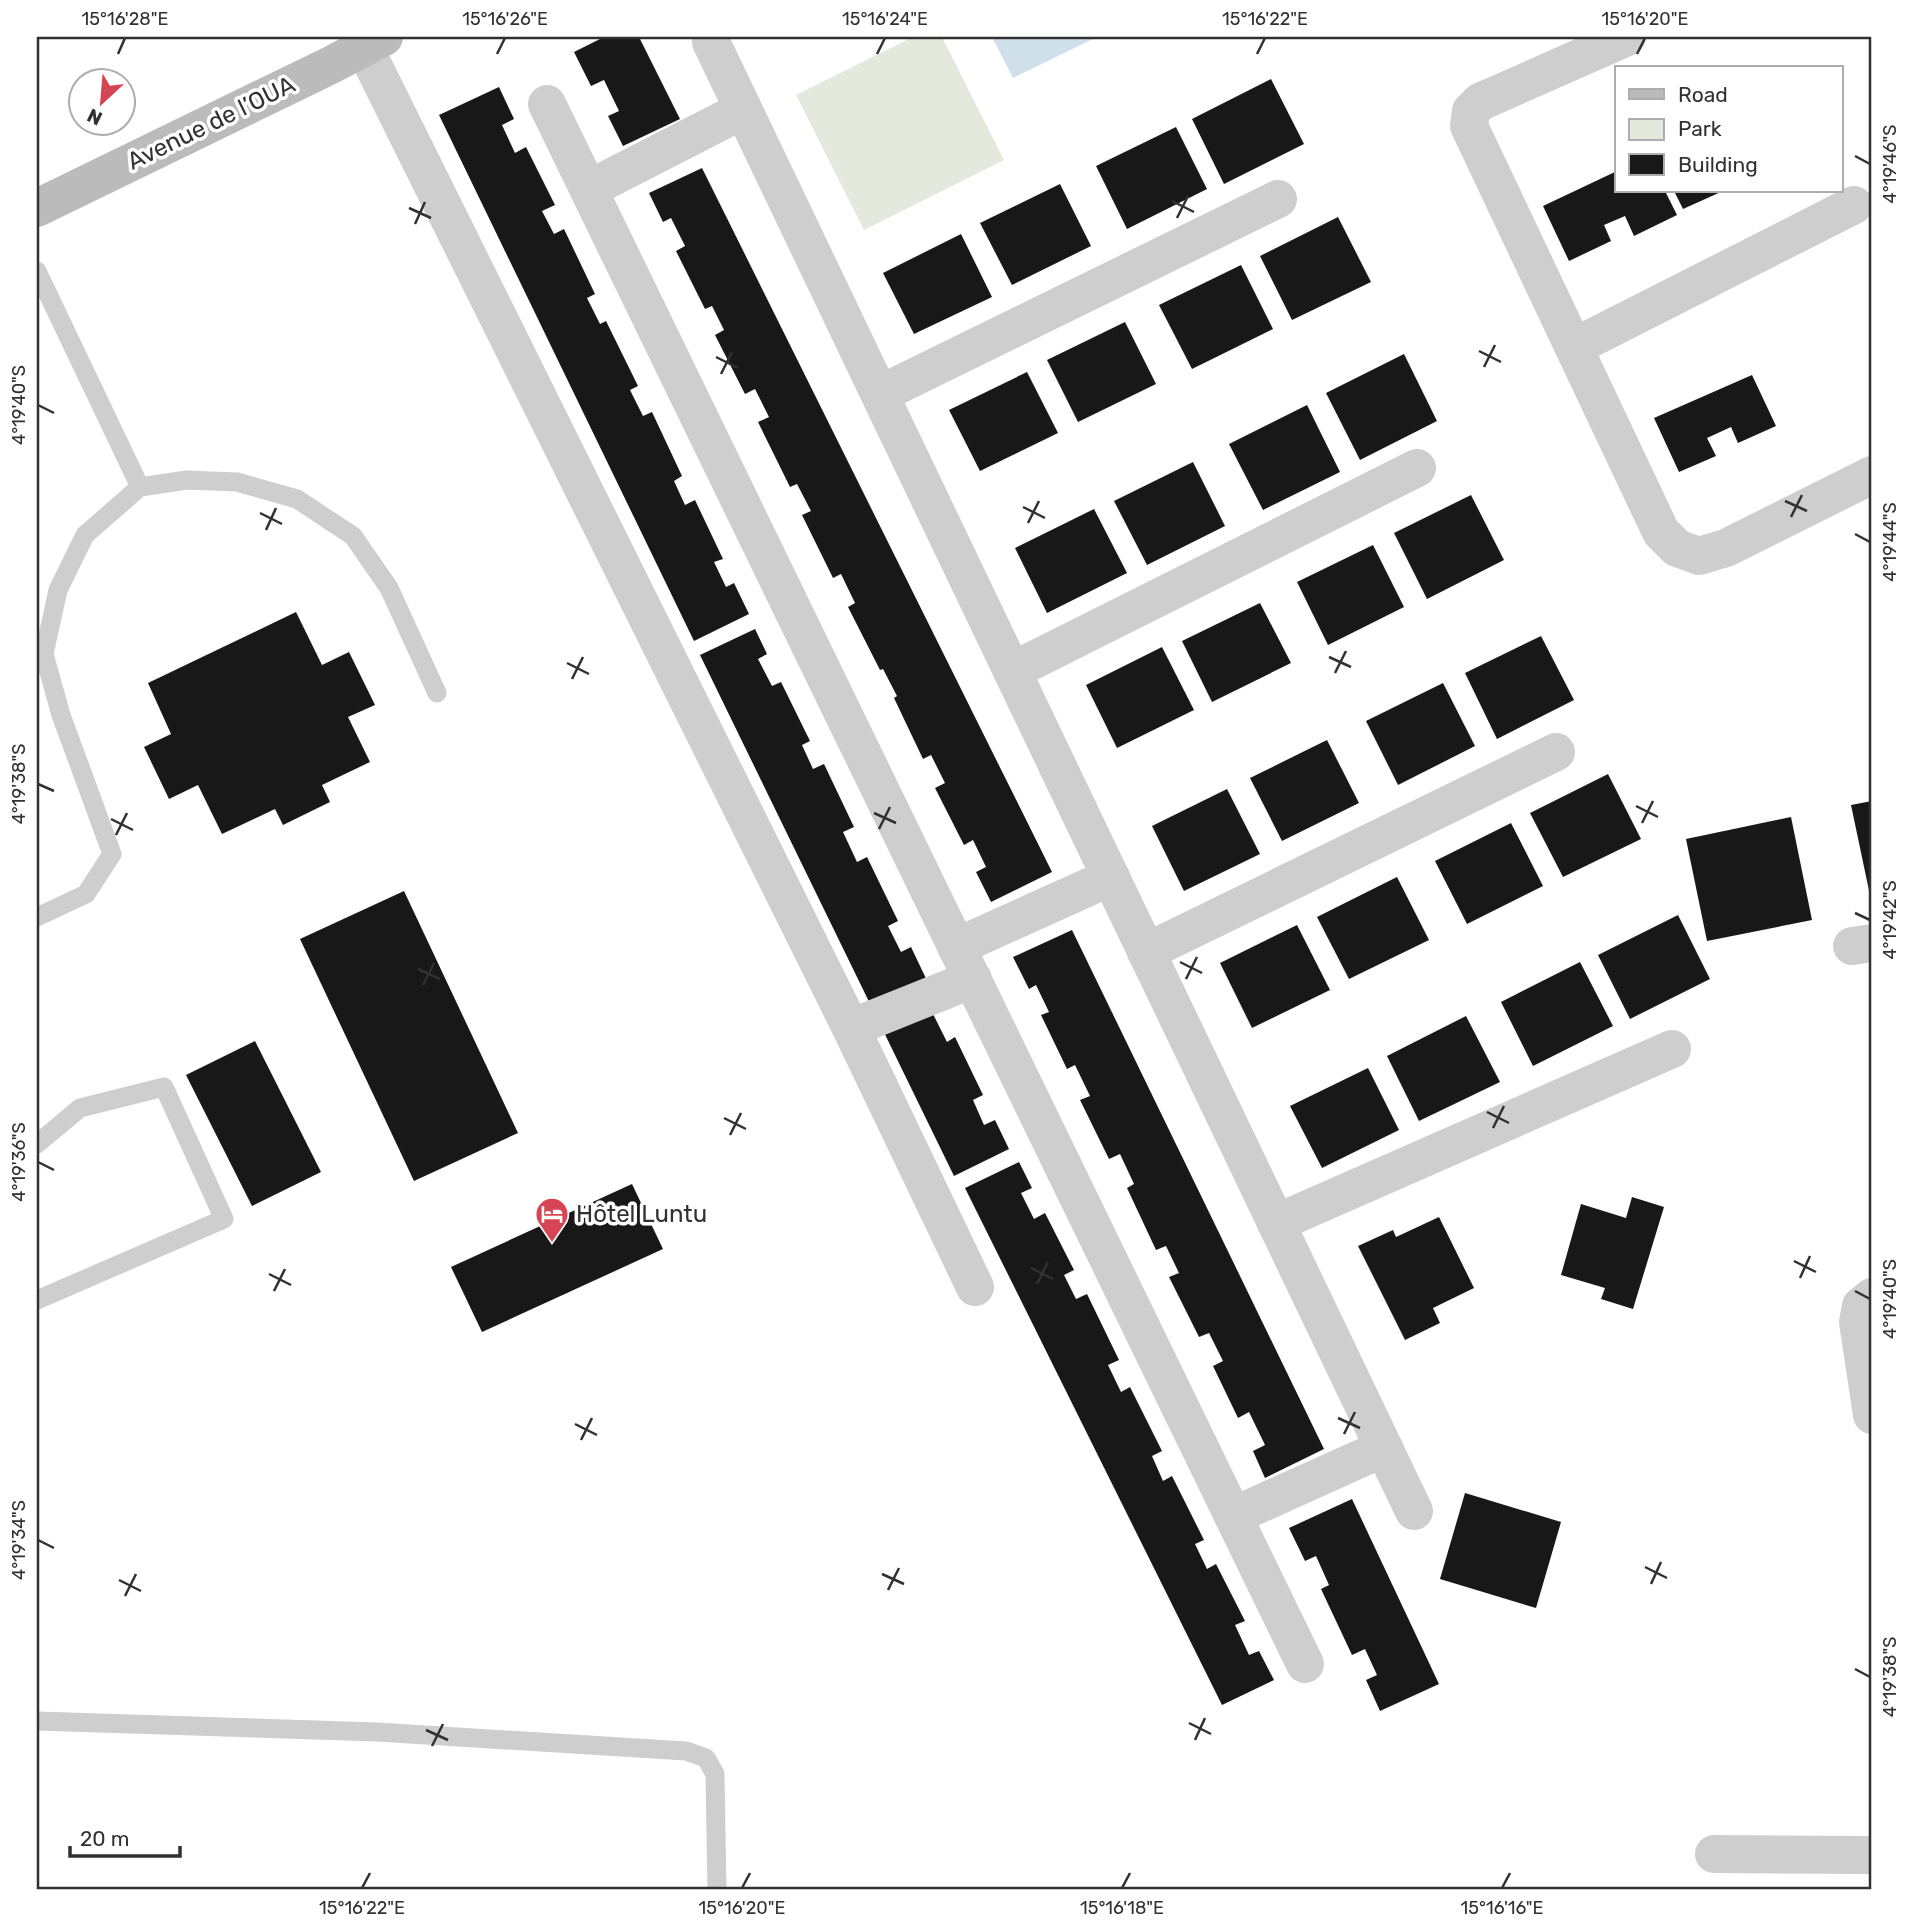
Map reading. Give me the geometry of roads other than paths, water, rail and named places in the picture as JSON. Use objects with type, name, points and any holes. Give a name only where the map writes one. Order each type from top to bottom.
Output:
[{"type":"main road","name":"Avenue de l’OUA","points":[[37,208],[374,42]]},
{"type":"street","points":[[1627,37],[1480,102],[1471,111],[1469,126],[1661,532],[1677,548],[1699,556],[1726,548],[1872,475]]},
{"type":"street","points":[[706,39],[880,394],[1414,1511]]},
{"type":"street","points":[[374,42],[975,1287]]},
{"type":"street","points":[[547,104],[1305,1664]]},
{"type":"street","points":[[589,190],[743,110]]},
{"type":"street","points":[[880,394],[1278,199]]},
{"type":"street","points":[[1574,347],[1854,205]]},
{"type":"street","points":[[1012,671],[1417,468]]},
{"type":"street","points":[[1146,952],[1556,752]]},
{"type":"street","points":[[852,1028],[1111,877]]},
{"type":"street","points":[[1276,1223],[1672,1049]]},
{"type":"street","points":[[1872,1297],[1861,1306],[1858,1322],[1872,1415]]},
{"type":"street","points":[[1233,1516],[1384,1448]]},
{"type":"street","points":[[1714,1854],[1872,1855]]},
{"type":"lane","points":[[37,271],[140,488]]},
{"type":"lane","points":[[37,917],[86,894],[112,854],[61,715],[44,654],[58,590],[85,534],[140,488],[187,480],[237,482],[297,499],[353,536],[389,588],[437,693]]},
{"type":"lane","points":[[37,1144],[80,1108],[164,1087],[224,1219],[37,1300]]},
{"type":"lane","points":[[37,1721],[377,1732],[686,1751],[706,1758],[715,1774],[717,1890]]},
{"type":"place","name":"Hôtel Luntu","points":[[552,1244]]}]
